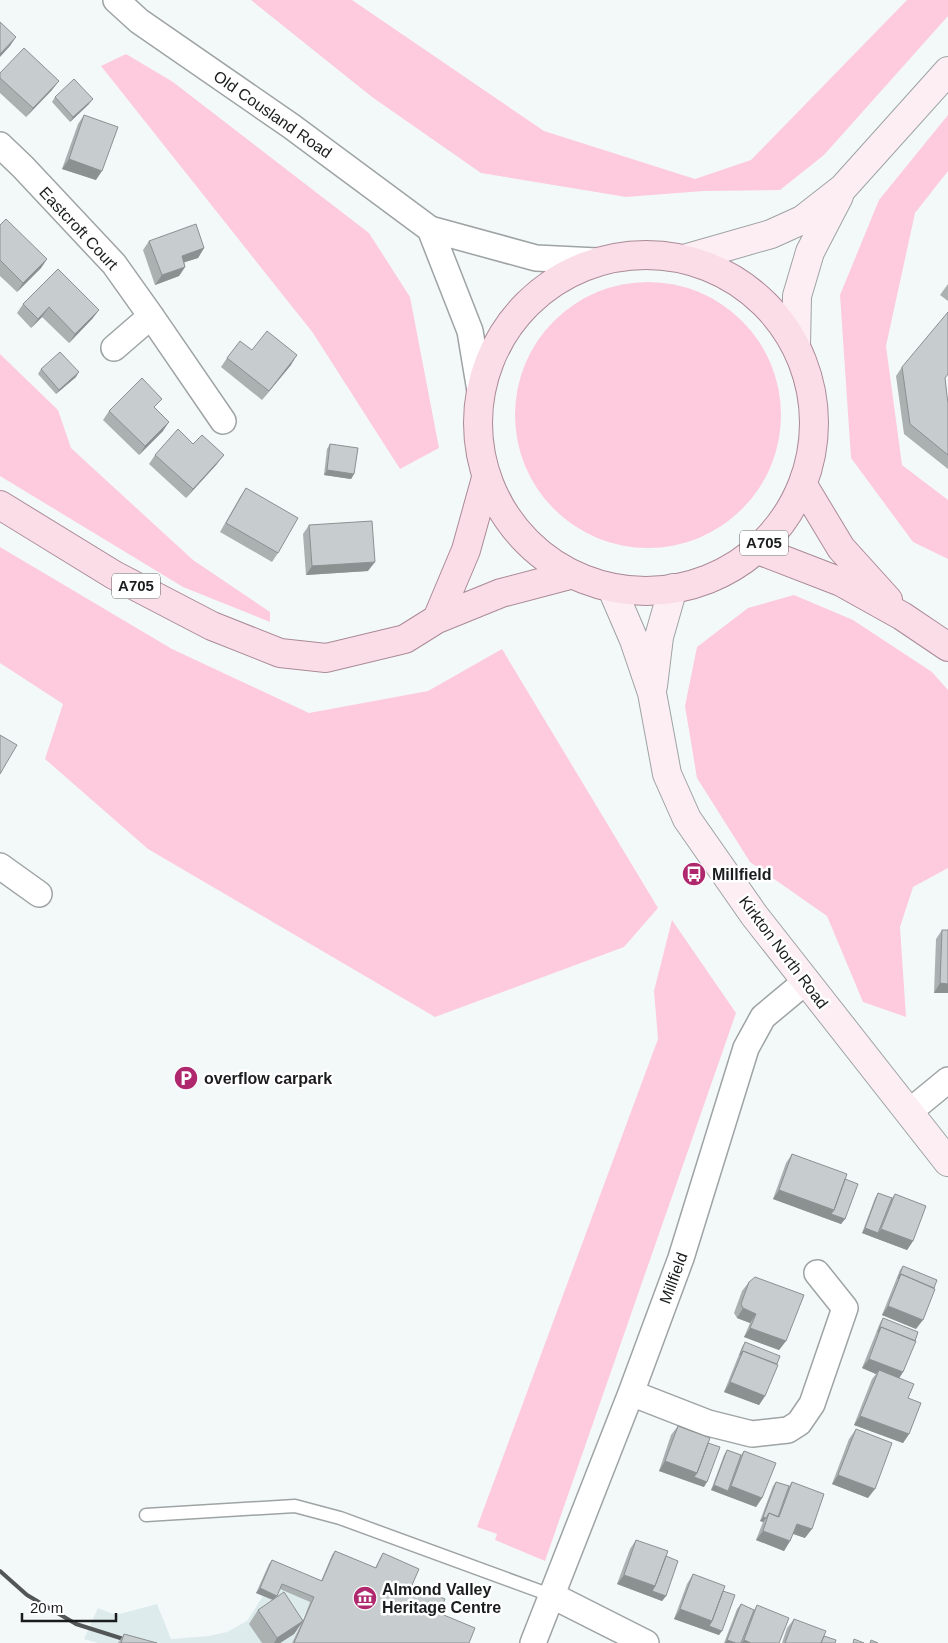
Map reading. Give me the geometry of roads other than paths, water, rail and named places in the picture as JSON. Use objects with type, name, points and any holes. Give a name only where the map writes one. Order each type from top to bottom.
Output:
[{"type":"main road","points":[[684,259],[771,234],[802,220],[843,188],[948,71]]},
{"type":"main road","points":[[796,346],[797,296],[802,278],[810,252],[843,188]]},
{"type":"main road","name":"A705","points":[[640,254],[684,259],[722,272],[754,294],[779,317],[796,346],[812,393],[814,433],[803,485],[783,522],[758,550],[728,571],[688,587],[612,588],[566,576],[538,553],[514,529],[486,478],[477,434],[480,390],[500,338],[524,306],[558,278],[597,262],[640,254]]},
{"type":"main road","name":"A705","points":[[437,619],[466,550],[486,478]]},
{"type":"main road","name":"A705","points":[[803,485],[841,548],[902,616]]},
{"type":"main road","name":"A705","points":[[0,505],[114,575],[212,626],[280,653],[326,658],[405,639],[437,619],[501,592],[566,576]]},
{"type":"main road","name":"A705","points":[[758,550],[841,582],[902,616],[948,647]]},
{"type":"main road","name":"Kirkton North Road","points":[[612,588],[634,640],[652,693],[667,774],[687,819],[754,915],[948,1162]]},
{"type":"main road","name":"Kirkton North Road","points":[[652,693],[659,637],[673,588]]},
{"type":"street","name":"Old Cousland Road","points":[[116,0],[139,21],[291,126],[430,229],[536,258],[597,262]]},
{"type":"street","name":"Eastcroft Court","points":[[0,145],[114,264],[223,421]]},
{"type":"street","points":[[430,229],[470,332],[480,390]]},
{"type":"street","points":[[114,348],[151,316]]},
{"type":"street","points":[[0,866],[39,894]]},
{"type":"street","name":"Millfield","points":[[533,1643],[553,1596],[681,1258],[746,1048],[763,1017],[805,982]]},
{"type":"street","points":[[909,1112],[948,1080]]},
{"type":"street","points":[[631,1393],[708,1423],[752,1434],[788,1430],[799,1423],[812,1404],[845,1308],[817,1273]]},
{"type":"street","points":[[553,1596],[646,1643]]},
{"type":"lane","points":[[146,1516],[295,1506],[340,1518],[553,1596]]},
{"type":"railway","points":[[0,1571],[27,1595],[76,1624],[136,1643]]},
{"type":"place","name":"Millfield","points":[[694,874]]},
{"type":"place","name":"overflow carpark","points":[[186,1078]]},
{"type":"place","name":"Almond Valley Heritage Centre","points":[[365,1598]]}]
